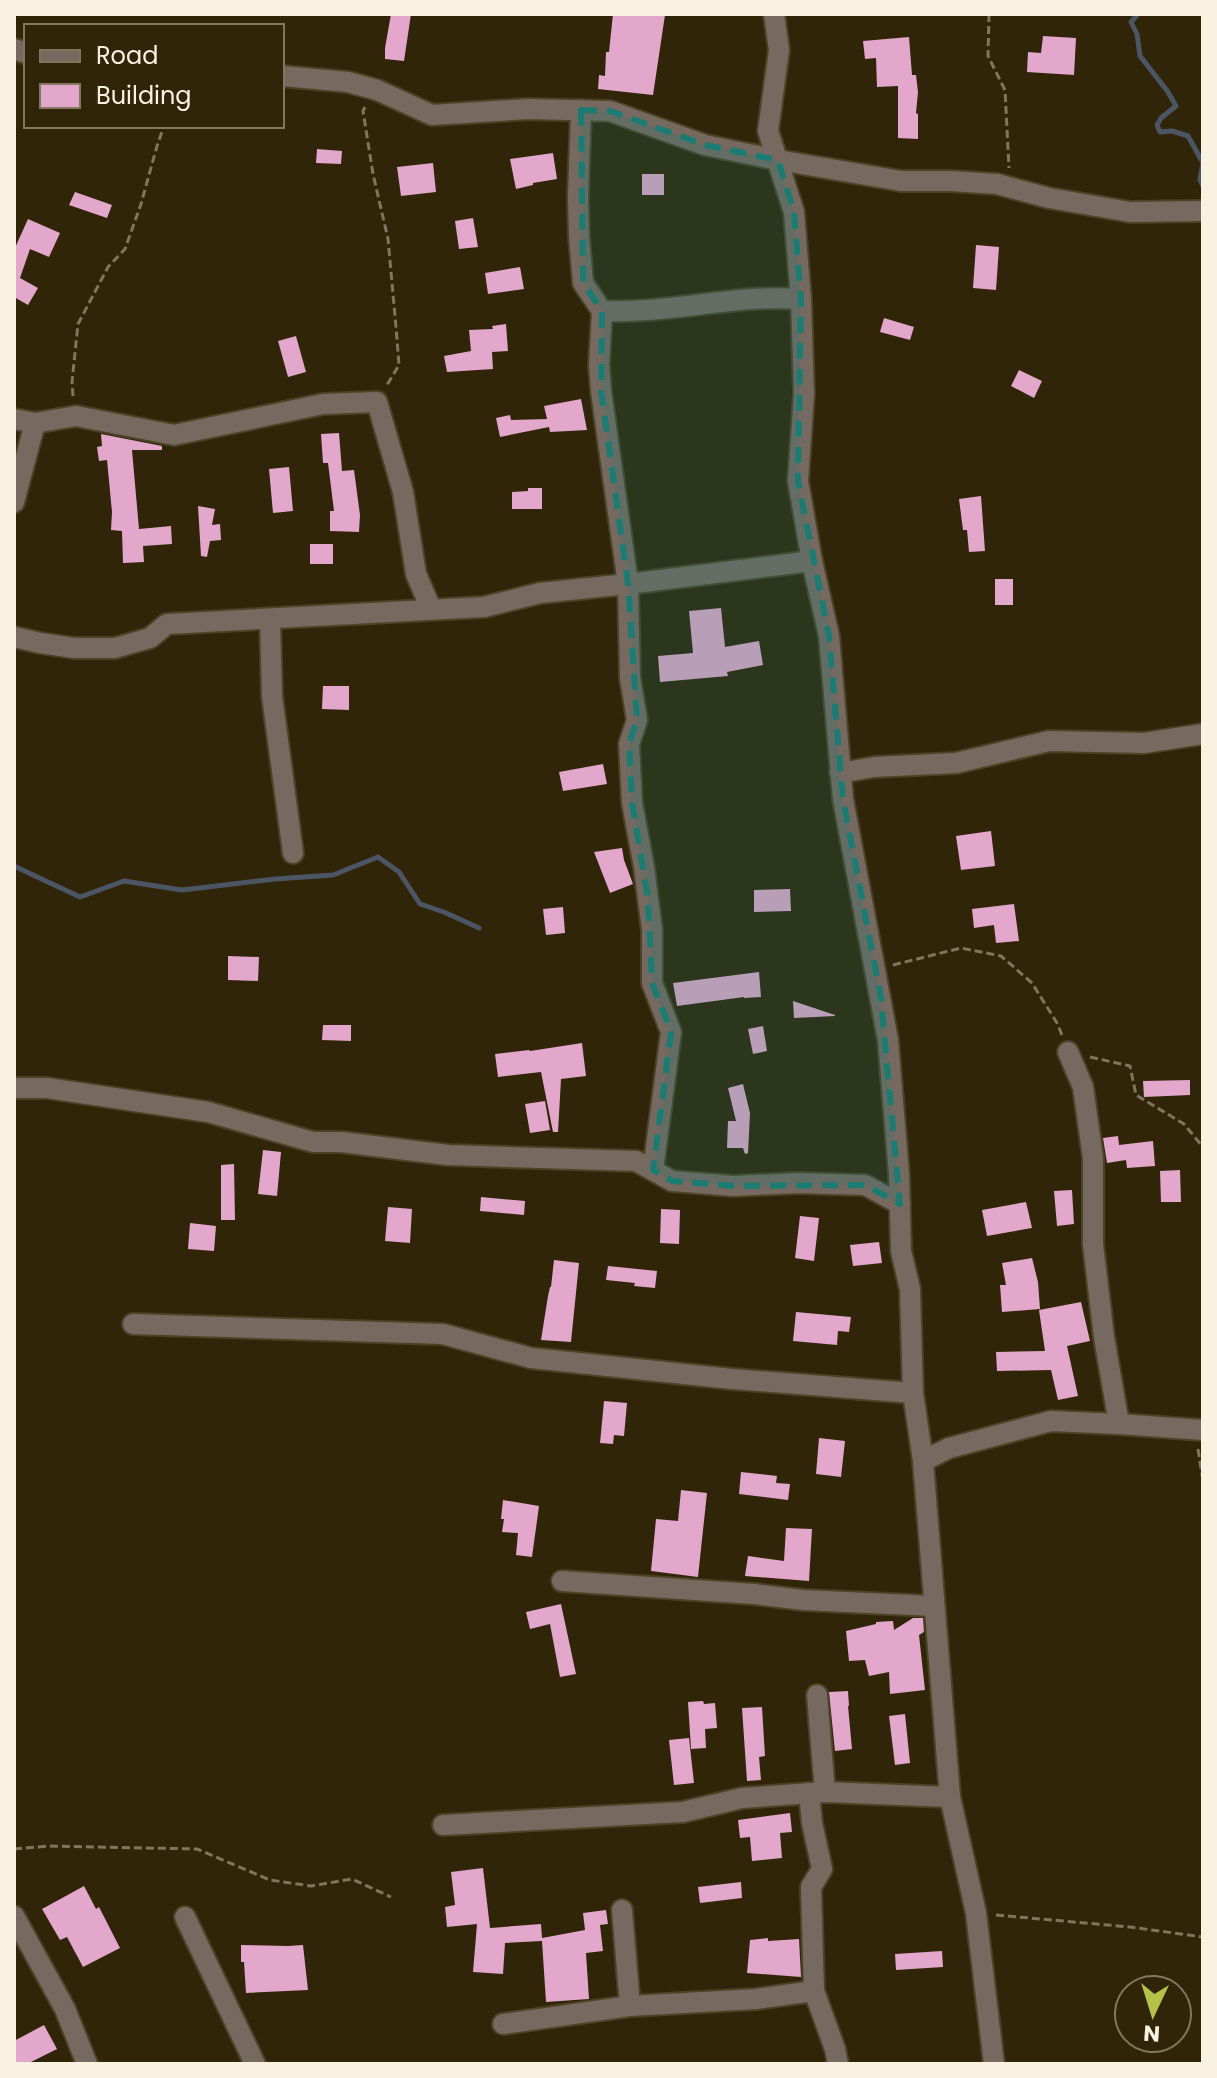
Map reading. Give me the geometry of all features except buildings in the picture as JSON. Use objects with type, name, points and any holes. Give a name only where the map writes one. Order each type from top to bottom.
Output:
[{"type":"street","points":[[774,14],[779,50],[768,131],[794,212],[801,299],[804,394],[798,481],[829,636],[843,799],[888,1040],[901,1251],[910,1289],[913,1393],[923,1461],[950,1797],[976,1913],[994,2064]]},
{"type":"street","points":[[284,76],[348,82],[377,90],[432,115],[528,109],[610,111],[705,145],[901,181],[997,184],[1049,198],[1130,212],[1203,211]]},
{"type":"street","points":[[581,110],[578,196],[583,283],[602,311],[601,391],[628,584],[630,678],[637,720],[629,744],[632,803],[652,930],[652,983],[671,1032],[653,1170]]},
{"type":"street","points":[[602,311],[635,312],[714,301],[782,297],[801,299]]},
{"type":"street","points":[[14,419],[35,423],[76,416],[174,435],[323,404],[377,402],[403,492],[416,574],[431,609]]},
{"type":"street","points":[[14,502],[35,423]]},
{"type":"street","points":[[14,637],[74,648],[115,648],[150,638],[167,624],[484,607],[540,593],[812,561]]},
{"type":"street","points":[[270,619],[272,696],[293,853]]},
{"type":"street","points":[[840,773],[874,767],[956,763],[1049,741],[1144,743],[1203,734]]},
{"type":"street","points":[[1068,1052],[1083,1087],[1093,1158],[1093,1244],[1104,1337],[1119,1424]]},
{"type":"street","points":[[14,1088],[47,1088],[208,1112],[313,1142],[341,1142],[448,1155],[636,1161],[672,1181],[733,1186],[798,1183],[865,1185],[900,1204]]},
{"type":"street","points":[[133,1324],[443,1334],[531,1358],[732,1379],[913,1393]]},
{"type":"street","points":[[923,1461],[949,1448],[1051,1421],[1197,1430]]},
{"type":"street","points":[[562,1581],[803,1600],[934,1606]]},
{"type":"street","points":[[817,1695],[817,1792],[812,1823],[822,1869],[811,1887],[814,1991],[838,2064]]},
{"type":"street","points":[[443,1825],[683,1812],[742,1798],[817,1792],[950,1797]]},
{"type":"street","points":[[622,1910],[630,2006]]},
{"type":"street","points":[[14,1916],[65,2009],[87,2064]]},
{"type":"street","points":[[185,1917],[255,2064]]},
{"type":"street","points":[[503,2024],[630,2006],[756,1999],[814,1991]]},
{"type":"path","points":[[989,14],[988,56],[1005,90],[1011,188]]},
{"type":"path","points":[[377,90],[370,96],[363,111],[388,239],[399,365],[377,402]]},
{"type":"path","points":[[76,416],[72,382],[78,324],[108,267],[125,249],[163,128]]},
{"type":"path","points":[[875,970],[961,948],[1001,956],[1032,983],[1057,1023],[1068,1052],[1130,1066],[1136,1095],[1184,1124],[1203,1147]]},
{"type":"path","points":[[1197,1430],[1203,1481]]},
{"type":"path","points":[[14,1849],[49,1846],[197,1849],[270,1880],[311,1886],[352,1879],[391,1897]]},
{"type":"path","points":[[976,1913],[1203,1937]]},
{"type":"highlighted area","points":[[581,110],[610,111],[705,145],[778,160],[794,212],[801,299],[798,481],[829,636],[843,799],[881,998],[900,1204],[865,1185],[733,1186],[672,1181],[653,1170],[671,1032],[652,983],[648,899],[632,803],[629,744],[637,720],[628,584],[601,391],[602,311],[583,283]]},
{"type":"waterway","points":[[1138,14],[1131,22],[1137,34],[1140,56],[1176,106],[1157,125],[1160,132],[1172,131],[1188,136],[1203,163],[1200,180],[1203,186]]},
{"type":"waterway","points":[[14,866],[80,897],[124,881],[182,890],[333,875],[378,857],[399,872],[420,904],[479,928]]}]
